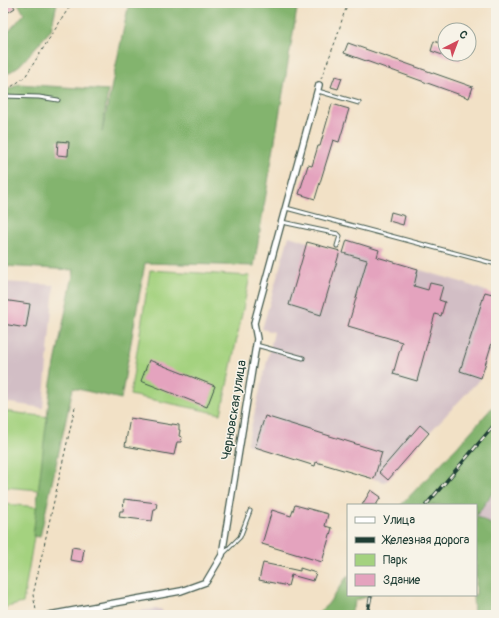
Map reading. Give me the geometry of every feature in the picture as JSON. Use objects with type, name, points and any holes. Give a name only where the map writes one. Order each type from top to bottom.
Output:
[{"type":"street","name":"Черновская улица","points":[[49,615],[187,589],[206,582],[222,555],[257,339],[254,323],[318,88]]},
{"type":"lane","points":[[318,88],[359,103]]},
{"type":"lane","points":[[3,96],[38,97],[58,100]]},
{"type":"lane","points":[[286,208],[496,264]]},
{"type":"lane","points":[[282,222],[338,234],[340,236],[337,246]]},
{"type":"lane","points":[[256,345],[304,358]]},
{"type":"lane","points":[[222,555],[240,537],[250,511]]},
{"type":"path","points":[[6,91],[25,77],[68,9],[75,3]]},
{"type":"path","points":[[318,88],[338,36],[344,13],[349,3]]},
{"type":"path","points":[[37,615],[33,595],[75,407]]},
{"type":"shaded area","points":[[289,236],[343,253],[347,240],[379,250],[377,257],[461,282],[496,295],[496,330],[481,378],[429,433],[388,480],[384,482],[317,462],[315,466],[247,444],[274,332],[262,329]]},
{"type":"shaded area","points":[[3,282],[54,285],[43,408],[3,402]]},
{"type":"shaded area","points":[[496,488],[496,527],[477,517]]},
{"type":"shaded area","points":[[161,609],[165,615],[107,615]]},
{"type":"green space","points":[[18,3],[57,3],[51,30],[20,65],[3,77],[3,38],[24,14]]},
{"type":"green space","points":[[129,3],[298,3],[254,266],[145,263],[121,399],[73,388],[40,537],[33,536],[51,383],[74,270],[3,266],[3,92],[19,84],[108,90],[102,132]]},
{"type":"green space","points":[[150,270],[250,276],[221,414],[130,395]]},
{"type":"green space","points":[[496,403],[496,488],[477,515],[477,504],[402,504],[458,446]]},
{"type":"green space","points":[[3,411],[49,417],[40,490],[3,487]]},
{"type":"green space","points":[[3,504],[39,507],[23,603],[3,608]]},
{"type":"green space","points":[[477,517],[496,527],[496,615],[474,615],[473,596],[477,596]]},
{"type":"green space","points":[[347,576],[347,596],[369,596],[356,600],[350,615],[316,615],[328,604]]},
{"type":"building","points":[[3,3],[12,3],[15,8],[7,13]]},
{"type":"building","points":[[434,41],[437,42],[437,53],[431,51]]},
{"type":"building","points":[[348,43],[473,87],[469,98],[344,53]]},
{"type":"building","points":[[335,76],[342,78],[338,89],[331,87]]},
{"type":"building","points":[[332,104],[349,109],[339,142],[333,140],[315,199],[299,194],[308,165],[312,166],[318,146],[320,146]]},
{"type":"building","points":[[58,141],[69,142],[68,156],[57,155]]},
{"type":"building","points":[[391,212],[405,216],[403,225],[389,221]]},
{"type":"building","points":[[347,240],[379,250],[377,257],[418,269],[414,286],[428,290],[430,283],[443,286],[439,300],[445,302],[441,316],[435,314],[417,381],[393,374],[402,342],[348,326],[367,260],[343,253]]},
{"type":"building","points":[[307,242],[340,251],[321,315],[289,305]]},
{"type":"building","points":[[485,292],[496,295],[496,330],[481,378],[460,371]]},
{"type":"building","points":[[3,300],[30,304],[26,328],[3,324]]},
{"type":"building","points":[[149,360],[215,386],[207,407],[141,381]]},
{"type":"building","points":[[265,416],[382,452],[374,479],[316,462],[315,466],[255,447]]},
{"type":"building","points":[[130,418],[179,425],[179,436],[182,437],[181,442],[177,442],[174,455],[125,446]]},
{"type":"building","points":[[420,425],[429,433],[388,480],[379,472]]},
{"type":"building","points":[[371,490],[381,497],[377,504],[363,504]]},
{"type":"building","points":[[124,499],[157,503],[156,509],[154,509],[152,521],[119,517],[120,511],[123,511]]},
{"type":"building","points":[[295,505],[328,514],[325,526],[332,528],[322,562],[262,544],[272,510],[291,516]]},
{"type":"building","points":[[72,547],[84,549],[82,562],[70,560]]},
{"type":"building","points":[[263,563],[300,571],[300,568],[316,573],[313,581],[291,575],[288,586],[259,580]]},
{"type":"railway","points":[[427,504],[496,423]]},
{"type":"railway","points":[[367,615],[371,596]]}]
